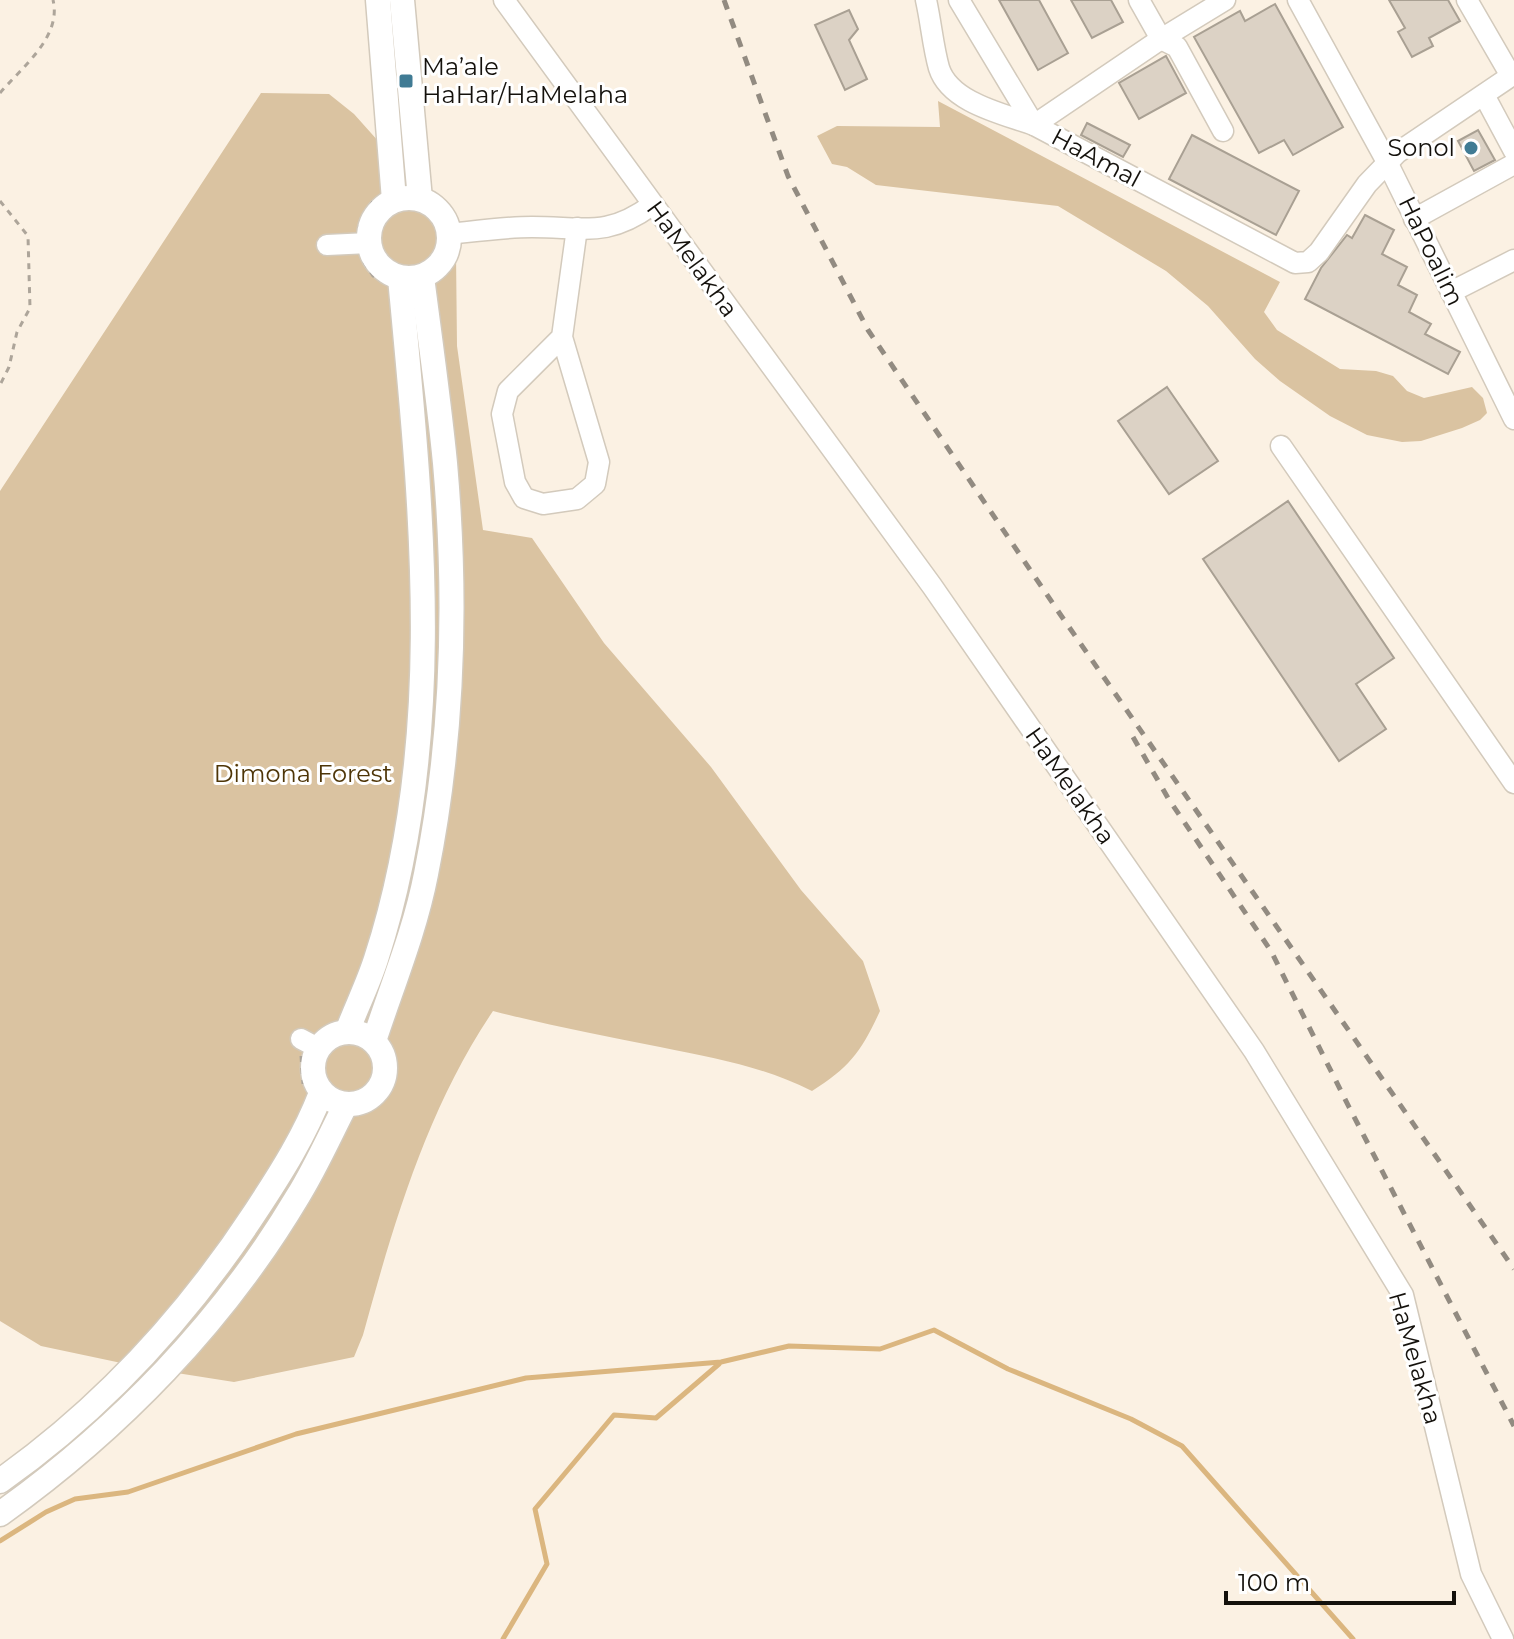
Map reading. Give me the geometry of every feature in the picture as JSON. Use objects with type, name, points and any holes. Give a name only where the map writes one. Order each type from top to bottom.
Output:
[{"type":"main road","points":[[374,1041],[425,878],[437,815],[446,735],[451,608],[445,463],[401,279],[379,265],[363,243],[384,195],[378,0]]},
{"type":"main road","points":[[402,0],[420,199]]},
{"type":"main road","points":[[384,195],[429,203],[443,216],[450,234],[446,256],[440,265],[401,279]]},
{"type":"main road","points":[[347,1032],[376,961],[390,910],[411,811],[418,746],[424,607],[422,526],[401,279]]},
{"type":"main road","points":[[0,1481],[53,1441],[98,1400],[145,1353],[227,1255],[276,1181],[309,1123],[313,1057],[309,1043],[352,1031],[374,1041],[383,1053],[386,1066],[384,1080],[368,1100],[346,1104],[313,1091]]},
{"type":"main road","points":[[0,1514],[70,1461],[117,1420],[165,1372],[213,1316],[249,1271],[298,1195],[346,1104]]},
{"type":"street","name":"HaMelakha","points":[[504,0],[932,586],[1254,1051],[1403,1295],[1471,1574],[1503,1639]]},
{"type":"street","points":[[926,0],[940,71],[954,88],[969,100],[1034,125],[1161,39],[1225,0]]},
{"type":"street","name":"HaAmal","points":[[959,0],[1034,125],[1287,260],[1302,264],[1314,258],[1367,184],[1387,162]]},
{"type":"street","points":[[1139,0],[1161,39],[1177,47],[1223,131]]},
{"type":"street","points":[[1387,162],[1404,147],[1512,75],[1467,0]]},
{"type":"street","name":"HaPoalim","points":[[1308,4],[1514,419]]},
{"type":"street","points":[[1484,95],[1514,151]]},
{"type":"street","points":[[1414,219],[1514,164]]},
{"type":"street","points":[[450,234],[517,227],[601,230],[617,226],[652,205]]},
{"type":"street","points":[[562,337],[508,391],[502,414],[515,482],[524,498],[543,504],[577,499],[595,484],[599,462],[562,337],[577,228]]},
{"type":"street","points":[[327,245],[363,243]]},
{"type":"street","points":[[1451,292],[1514,260]]},
{"type":"street","points":[[1281,446],[1514,783]]},
{"type":"path","points":[[0,93],[48,38],[56,13],[53,0]]},
{"type":"path","points":[[384,195],[374,199],[361,221],[362,259],[373,276],[401,279]]},
{"type":"path","points":[[0,201],[28,236],[30,308],[17,332],[9,367],[0,385]]},
{"type":"path","points":[[309,1043],[300,1059],[313,1091]]},
{"type":"green space","name":"Dimona Forest","points":[[261,93],[329,94],[354,114],[413,180],[456,254],[457,346],[483,530],[532,538],[604,643],[711,767],[801,890],[863,961],[880,1011],[853,1057],[812,1091],[738,1064],[493,1011],[449,1087],[431,1127],[400,1209],[354,1357],[234,1382],[145,1368],[41,1346],[0,1321],[0,491]]},
{"type":"green space","points":[[938,101],[1280,282],[1264,312],[1277,330],[1340,369],[1376,371],[1393,376],[1407,391],[1424,398],[1472,387],[1483,398],[1487,413],[1480,420],[1462,428],[1421,441],[1402,442],[1367,435],[1330,416],[1280,381],[1255,359],[1208,306],[1166,271],[1058,206],[876,185],[847,167],[832,164],[817,136],[837,126],[940,127]]},
{"type":"building","points":[[999,0],[1039,0],[1068,53],[1038,70]]},
{"type":"building","points":[[1071,0],[1111,0],[1123,22],[1092,38]]},
{"type":"building","points":[[1389,0],[1448,0],[1460,21],[1429,38],[1433,46],[1412,57],[1398,32],[1405,28]]},
{"type":"building","points":[[1275,4],[1343,127],[1293,155],[1284,140],[1259,153],[1194,37],[1240,11],[1245,21]]},
{"type":"building","points":[[849,10],[858,29],[849,40],[867,79],[845,90],[815,25]]},
{"type":"building","points":[[1166,56],[1186,93],[1139,119],[1119,83]]},
{"type":"building","points":[[1087,123],[1130,145],[1123,157],[1081,135]]},
{"type":"building","points":[[1478,130],[1495,160],[1474,171],[1458,141]]},
{"type":"building","points":[[1192,135],[1299,191],[1276,235],[1169,179]]},
{"type":"building","points":[[1365,215],[1394,230],[1382,254],[1407,267],[1398,285],[1417,295],[1409,312],[1431,324],[1425,334],[1460,352],[1448,374],[1305,299],[1321,268],[1347,235],[1352,238]]},
{"type":"building","points":[[1167,387],[1218,461],[1169,494],[1118,421]]},
{"type":"building","points":[[1288,501],[1394,658],[1356,684],[1386,729],[1339,761],[1203,559]]},
{"type":"waterway","points":[[0,1541],[46,1512],[75,1499],[128,1492],[296,1434],[526,1378],[721,1362],[789,1346],[880,1349],[934,1330],[1008,1369],[1131,1419],[1182,1446],[1353,1639]]},
{"type":"waterway","points":[[503,1639],[547,1564],[535,1509],[614,1415],[656,1418],[719,1364]]},
{"type":"railway","points":[[724,0],[788,176],[868,330],[1060,614],[1514,1269]]},
{"type":"railway","points":[[1133,737],[1168,798],[1271,951],[1514,1426]]},
{"type":"place","name":"Ma’ale HaHar/HaMelaha","points":[[406,81]]},
{"type":"place","name":"Sonol","points":[[1471,148]]}]
